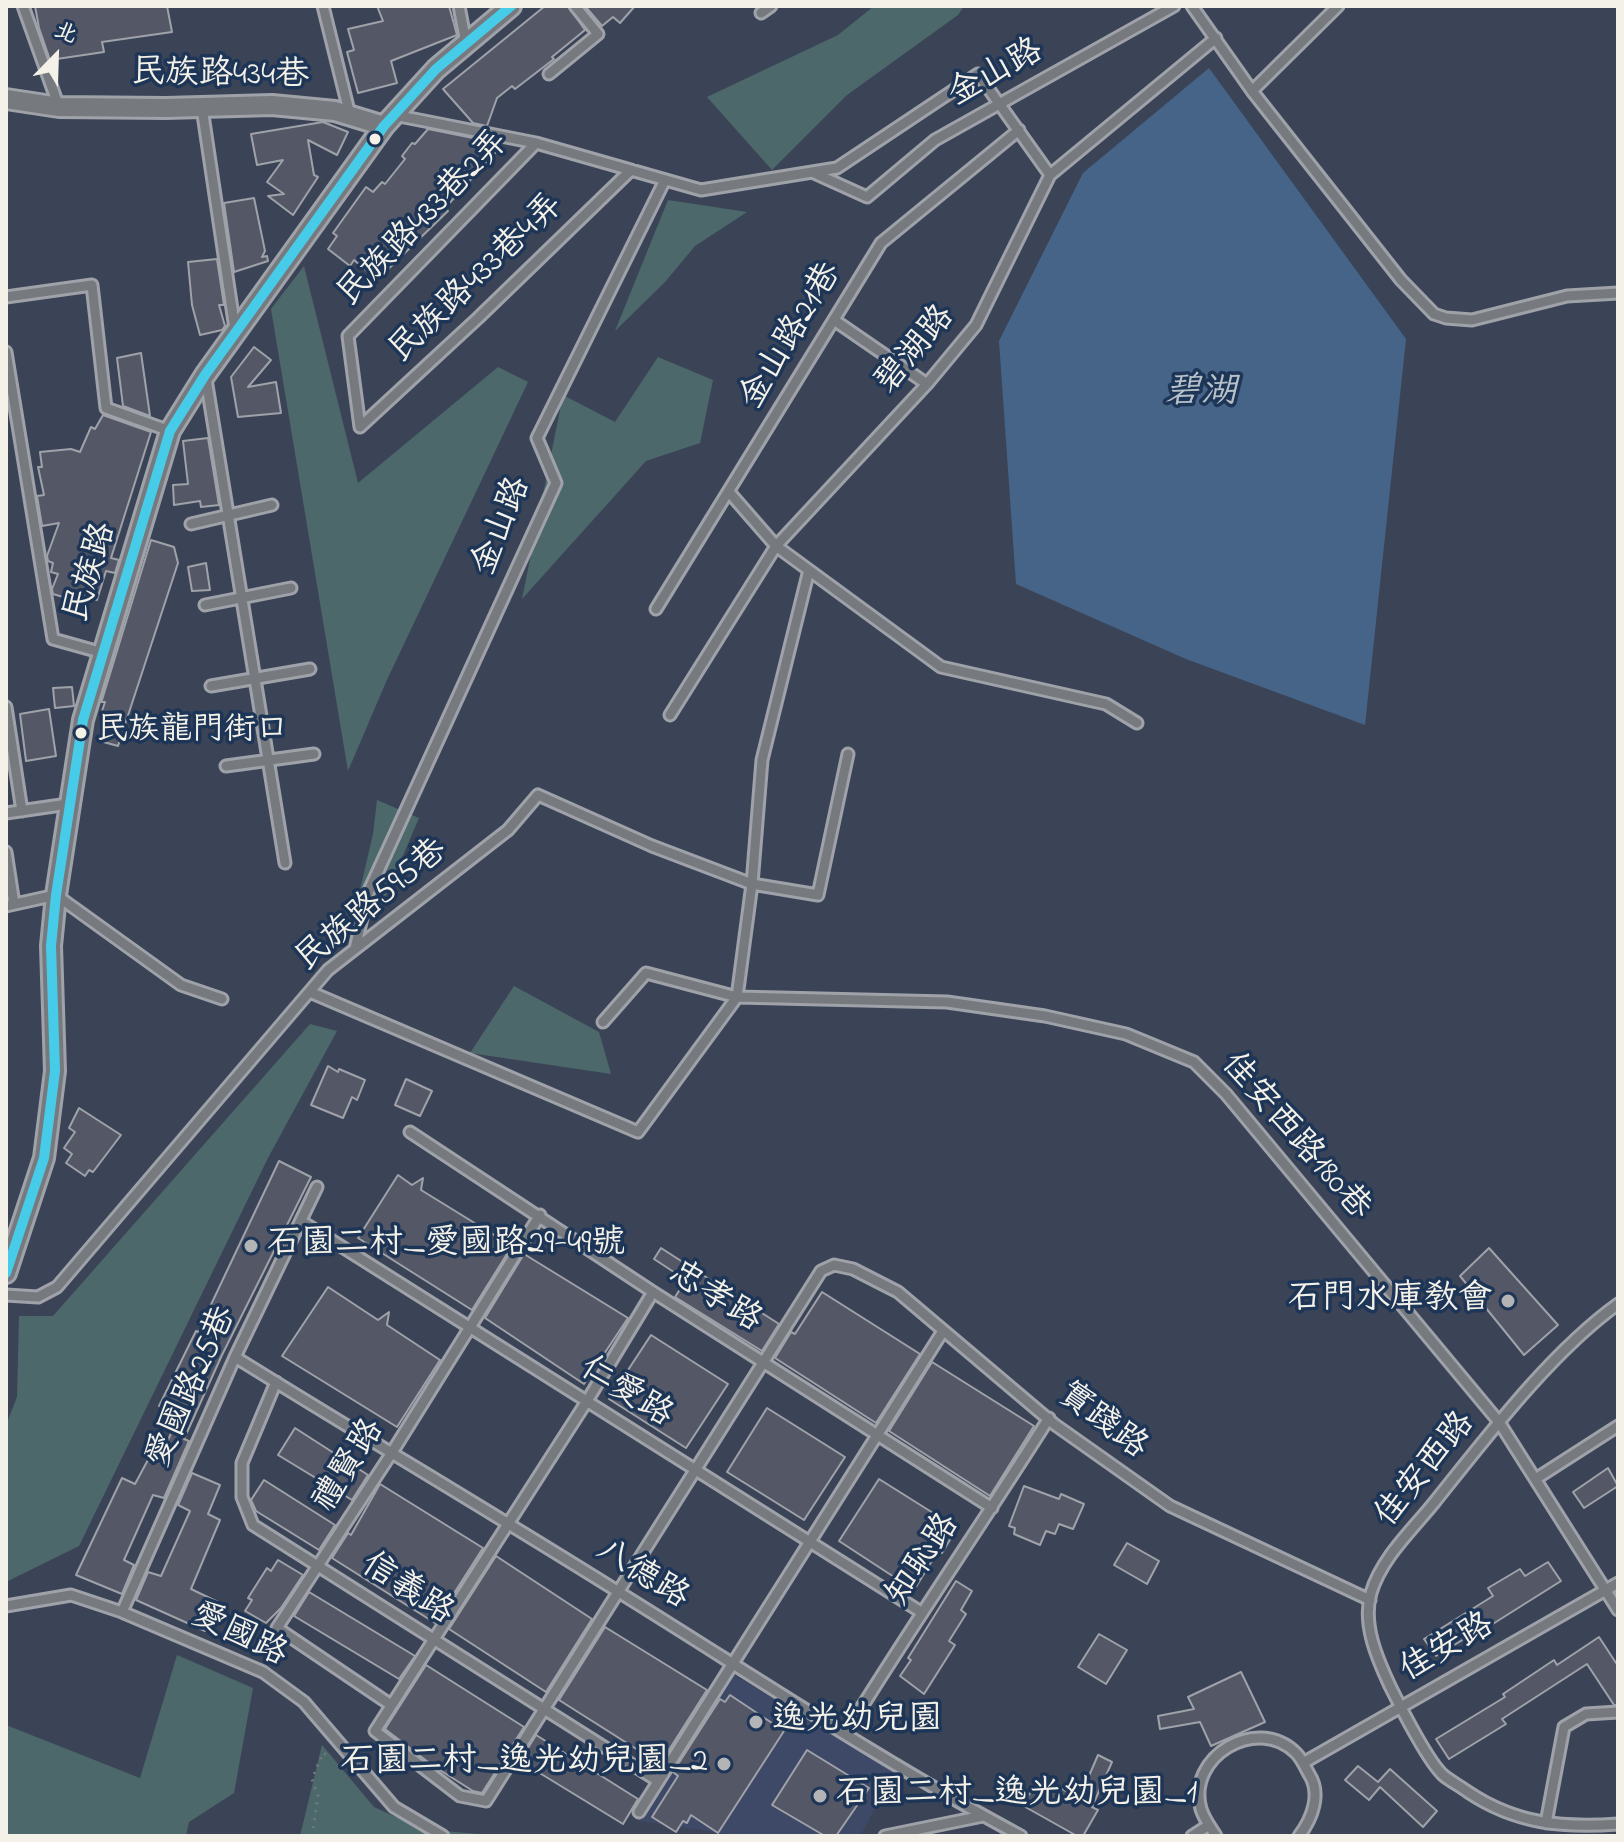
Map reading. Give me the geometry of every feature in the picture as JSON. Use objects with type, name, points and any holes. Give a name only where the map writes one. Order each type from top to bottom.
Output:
[{"type":"street","name":"民族路","points":[[6,1273],[44,1158],[55,1071],[51,946],[68,804],[83,720],[170,431],[205,375],[389,120],[436,69],[511,6]]},
{"type":"street","name":"民族路434巷","points":[[6,99],[59,107],[272,105],[389,120]]},
{"type":"lane","points":[[23,6],[59,107]]},
{"type":"lane","points":[[323,6],[350,116]]},
{"type":"lane","points":[[459,6],[466,43]]},
{"type":"lane","points":[[549,74],[598,34],[575,6]]},
{"type":"lane","points":[[761,13],[771,6]]},
{"type":"lane","name":"金山路","points":[[813,172],[867,197],[935,140],[1174,6]]},
{"type":"lane","points":[[1192,6],[1252,91],[1401,280],[1434,314],[1472,320],[1567,296],[1618,293]]},
{"type":"lane","points":[[1252,91],[1338,6]]},
{"type":"lane","name":"碧湖路","points":[[670,715],[776,546],[927,384],[976,325],[1050,175],[1216,38]]},
{"type":"lane","name":"金山路","points":[[355,949],[367,895],[556,483],[537,438],[665,180],[701,190],[837,168],[978,74],[1001,103]]},
{"type":"lane","points":[[1001,103],[1050,175]]},
{"type":"lane","points":[[202,108],[235,333]]},
{"type":"lane","points":[[389,120],[536,143],[665,180]]},
{"type":"lane","name":"金山路21巷","points":[[656,609],[881,243],[1019,130]]},
{"type":"lane","name":"民族路433巷2弄","points":[[360,427],[348,336],[536,143]]},
{"type":"lane","name":"民族路433巷4弄","points":[[360,427],[631,170]]},
{"type":"lane","points":[[6,297],[92,285],[106,408],[170,431]]},
{"type":"lane","points":[[834,320],[927,384]]},
{"type":"lane","points":[[6,352],[53,639],[103,653]]},
{"type":"lane","points":[[205,375],[285,863]]},
{"type":"lane","points":[[729,492],[776,546],[941,667],[1106,704],[1137,723]]},
{"type":"lane","points":[[191,524],[272,505]]},
{"type":"lane","points":[[310,992],[638,1132],[737,997],[752,884],[762,760],[809,570]]},
{"type":"lane","points":[[205,605],[291,588]]},
{"type":"lane","points":[[211,686],[310,669]]},
{"type":"lane","points":[[6,707],[22,811]]},
{"type":"lane","points":[[226,766],[314,754]]},
{"type":"lane","name":"民族路595巷","points":[[6,1295],[38,1297],[57,1287],[328,970],[508,830],[538,795],[652,846],[752,884],[818,895],[848,754]]},
{"type":"lane","points":[[6,813],[68,804]]},
{"type":"lane","points":[[6,852],[10,905],[56,895],[181,985],[222,999]]},
{"type":"lane","name":"佳安西路180巷","points":[[603,1022],[646,973],[737,997],[947,1002],[1045,1016],[1126,1034],[1194,1062],[1226,1094],[1499,1422],[1618,1610]]},
{"type":"lane","name":"忠孝路","points":[[410,1132],[653,1292],[992,1508]]},
{"type":"lane","name":"愛國路25巷","points":[[122,1612],[235,1357],[317,1187]]},
{"type":"lane","name":"禮賢路","points":[[391,1705],[277,1628],[391,1454],[540,1215]]},
{"type":"lane","name":"仁愛路","points":[[301,1221],[921,1612]]},
{"type":"lane","name":"實踐路","points":[[764,1361],[821,1271],[834,1265],[853,1269],[898,1292],[1049,1418],[1170,1506],[1370,1600]]},
{"type":"lane","points":[[653,1292],[587,1401],[375,1731],[460,1796],[486,1801],[764,1361]]},
{"type":"lane","name":"佳安西路","points":[[1618,1304],[1598,1318],[1499,1422],[1383,1565],[1370,1600],[1368,1618],[1374,1646],[1400,1707],[1441,1774],[1484,1803],[1530,1821],[1577,1827],[1618,1824]]},
{"type":"lane","points":[[639,1812],[943,1331]]},
{"type":"lane","name":"八德路","points":[[235,1357],[845,1734],[1021,1836]]},
{"type":"lane","name":"信義路","points":[[276,1382],[242,1463],[242,1497],[253,1525],[658,1781]]},
{"type":"lane","name":"知恥路","points":[[845,1734],[1049,1418]]},
{"type":"lane","points":[[1537,1478],[1618,1426]]},
{"type":"lane","name":"佳安路","points":[[1303,1763],[1618,1583]]},
{"type":"lane","name":"愛國路","points":[[6,1606],[71,1595],[122,1612],[263,1672],[304,1702],[394,1807],[443,1836]]},
{"type":"lane","points":[[1546,1823],[1564,1727],[1586,1714],[1618,1712]]},
{"type":"lane","points":[[1216,1836],[1202,1812],[1201,1782],[1215,1756],[1227,1746],[1256,1738],[1285,1745],[1297,1754],[1313,1780],[1314,1809],[1299,1836]]},
{"type":"lane","points":[[885,1836],[983,1816]]},
{"type":"lane","points":[[1192,1836],[1209,1825]]},
{"type":"path","points":[[312,1836],[318,1796],[312,1779],[323,1753],[360,1767]]},
{"type":"shaded area","name":"逸光幼兒園","points":[[730,1673],[895,1770],[862,1833],[857,1836],[741,1836],[638,1821]]},
{"type":"green space","points":[[874,6],[964,6],[958,15],[847,95],[772,170],[707,97],[838,35]]},
{"type":"green space","points":[[668,200],[747,212],[695,246],[665,282],[615,331]]},
{"type":"green space","points":[[304,266],[358,483],[498,367],[528,382],[386,682],[348,771],[271,309]]},
{"type":"green space","points":[[658,357],[713,380],[700,443],[646,461],[522,599],[563,395],[615,422]]},
{"type":"green space","points":[[377,800],[419,818],[379,912],[352,924],[373,834]]},
{"type":"green space","points":[[514,986],[599,1032],[611,1074],[470,1053]]},
{"type":"green space","points":[[310,1024],[337,1031],[268,1158],[79,1546],[6,1582],[6,1425],[17,1397],[19,1316],[53,1316]]},
{"type":"green space","points":[[177,1655],[253,1688],[234,1793],[189,1822],[186,1836],[6,1836],[6,1725],[140,1778]]},
{"type":"green space","points":[[322,1745],[374,1807],[422,1829],[501,1836],[300,1836]]},
{"type":"water","name":"碧湖","points":[[1209,68],[1406,339],[1365,725],[1186,659],[1016,584],[999,341],[1083,173]]},
{"type":"building","points":[[35,6],[167,6],[172,32],[102,42],[104,52],[50,60]]},
{"type":"building","points":[[377,6],[449,6],[457,35],[391,61],[397,83],[358,93],[347,52],[354,50],[348,29],[383,21]]},
{"type":"building","points":[[545,6],[568,6],[585,30],[552,57],[554,59],[515,89],[512,86],[497,98],[487,126],[473,123],[443,89]]},
{"type":"building","points":[[585,6],[635,6],[620,23],[613,17],[602,26]]},
{"type":"building","points":[[323,122],[348,132],[337,155],[308,140],[314,175],[318,177],[293,215],[268,196],[284,194],[267,182],[283,160],[257,165],[251,134]]},
{"type":"building","points":[[428,129],[483,140],[495,153],[445,208],[448,211],[377,280],[354,260],[350,266],[328,249],[337,236],[333,233],[366,187],[373,192],[382,182],[385,184],[405,159],[402,156],[412,143],[415,144]]},
{"type":"building","points":[[254,198],[265,251],[262,257],[267,256],[268,261],[234,272],[224,203]]},
{"type":"building","points":[[217,259],[224,305],[219,305],[225,326],[222,330],[200,335],[192,305],[188,262]]},
{"type":"building","points":[[254,347],[271,360],[248,387],[276,382],[281,413],[238,417],[231,377]]},
{"type":"building","points":[[141,353],[150,416],[123,406],[117,358]]},
{"type":"building","points":[[103,415],[151,432],[111,558],[119,560],[115,573],[106,571],[97,600],[82,596],[80,602],[53,594],[58,574],[51,572],[53,563],[48,561],[47,556],[59,523],[42,526],[37,496],[44,495],[38,467],[42,467],[40,452],[71,449],[80,452],[91,427],[95,429]]},
{"type":"building","points":[[208,438],[219,505],[201,507],[200,501],[174,505],[173,485],[188,484],[183,441]]},
{"type":"building","points":[[151,540],[174,547],[178,563],[118,746],[100,741],[101,714],[105,702],[101,702]]},
{"type":"building","points":[[206,563],[210,590],[192,591],[188,567]]},
{"type":"building","points":[[72,687],[74,706],[55,708],[53,688]]},
{"type":"building","points":[[49,709],[56,756],[26,761],[20,714]]},
{"type":"building","points":[[328,1066],[365,1080],[357,1100],[352,1097],[343,1118],[311,1105]]},
{"type":"building","points":[[406,1079],[432,1091],[420,1116],[395,1105]]},
{"type":"building","points":[[79,1108],[121,1135],[93,1172],[89,1170],[85,1176],[66,1163],[72,1154],[64,1148],[75,1132],[69,1128]]},
{"type":"building","points":[[279,1161],[311,1177],[222,1355],[184,1439],[189,1441],[164,1498],[153,1495],[124,1560],[134,1565],[122,1594],[76,1575],[122,1478],[135,1484],[157,1443],[165,1447],[179,1415],[159,1406],[198,1332]]},
{"type":"building","points":[[398,1175],[412,1185],[423,1178],[421,1190],[512,1246],[472,1310],[358,1238]]},
{"type":"building","points":[[661,1248],[779,1324],[762,1351],[675,1297],[686,1280],[654,1259]]},
{"type":"building","name":"石門水庫教會","points":[[1489,1248],[1558,1325],[1524,1355],[1460,1276]]},
{"type":"building","points":[[524,1254],[628,1318],[584,1384],[485,1318]]},
{"type":"building","points":[[328,1287],[378,1320],[389,1312],[387,1325],[440,1360],[397,1427],[282,1356]]},
{"type":"building","points":[[822,1292],[920,1354],[876,1423],[775,1358]]},
{"type":"building","points":[[651,1335],[728,1384],[686,1448],[609,1399]]},
{"type":"building","points":[[932,1362],[1034,1426],[990,1496],[889,1431]]},
{"type":"building","points":[[767,1408],[845,1457],[804,1520],[727,1472]]},
{"type":"building","points":[[295,1428],[368,1475],[352,1500],[278,1455]]},
{"type":"building","points":[[1608,1468],[1618,1486],[1584,1508],[1573,1492]]},
{"type":"building","points":[[192,1473],[220,1485],[208,1514],[220,1520],[191,1589],[218,1602],[205,1631],[136,1600],[148,1572],[161,1576],[190,1511],[178,1505]]},
{"type":"building","points":[[879,1479],[957,1528],[942,1553],[938,1551],[914,1590],[839,1541]]},
{"type":"building","points":[[264,1480],[335,1525],[319,1550],[256,1511],[251,1500]]},
{"type":"building","points":[[380,1484],[483,1548],[435,1623],[332,1558],[348,1533],[351,1535]]},
{"type":"building","points":[[1024,1486],[1059,1499],[1061,1494],[1084,1504],[1073,1529],[1059,1524],[1055,1534],[1046,1531],[1040,1545],[1014,1534],[1015,1528],[1009,1526]]},
{"type":"building","points":[[1127,1543],[1159,1561],[1147,1584],[1114,1565]]},
{"type":"building","points":[[496,1556],[592,1619],[546,1692],[449,1629]]},
{"type":"building","points":[[278,1560],[303,1575],[281,1608],[266,1623],[245,1611],[252,1600],[248,1598],[267,1568],[271,1571]]},
{"type":"building","points":[[1548,1562],[1561,1581],[1436,1656],[1424,1639],[1493,1596],[1488,1588],[1520,1569],[1525,1576]]},
{"type":"building","points":[[956,1581],[972,1591],[961,1610],[966,1614],[949,1641],[955,1645],[924,1694],[900,1676]]},
{"type":"building","points":[[309,1592],[415,1656],[399,1679],[294,1616]]},
{"type":"building","points":[[605,1627],[707,1690],[660,1764],[559,1700]]},
{"type":"building","points":[[1099,1634],[1127,1650],[1106,1684],[1078,1667]]},
{"type":"building","points":[[1599,1637],[1618,1666],[1618,1705],[1614,1705],[1587,1664],[1502,1719],[1506,1724],[1449,1759],[1436,1739],[1505,1697],[1503,1694],[1554,1660],[1557,1665]]},
{"type":"building","points":[[426,1665],[524,1727],[482,1793],[473,1791],[432,1765],[385,1729]]},
{"type":"building","points":[[1241,1672],[1265,1722],[1211,1746],[1200,1722],[1160,1729],[1158,1716],[1194,1709],[1188,1697]]},
{"type":"building","name":"石園二村_逸光幼兒園_2","points":[[730,1695],[784,1731],[718,1833],[691,1815],[676,1832],[652,1817],[678,1776],[673,1772],[720,1699],[725,1702]]},
{"type":"building","points":[[536,1735],[638,1799],[623,1824],[520,1761]]},
{"type":"building","name":"石園二村_逸光幼兒園_1","points":[[807,1750],[869,1788],[836,1836],[825,1836],[772,1805]]},
{"type":"building","points":[[1098,1755],[1112,1762],[1092,1807],[1098,1810],[1083,1836],[1077,1836],[1020,1804],[1044,1778],[1079,1799]]},
{"type":"building","points":[[1358,1766],[1378,1782],[1390,1769],[1437,1811],[1423,1827],[1380,1787],[1369,1800],[1345,1780]]},
{"type":"transit line","points":[[6,1273],[44,1158],[55,1071],[51,946],[83,720],[170,431],[205,375],[384,126],[436,69],[511,6]]},
{"type":"place","name":"民族龍門街口","points":[[81,733]]},
{"type":"place","name":"石園二村_愛國路29-49號","points":[[251,1246]]},
{"type":"place","name":"石門水庫教會","points":[[1508,1301]]},
{"type":"place","name":"逸光幼兒園","points":[[756,1722]]},
{"type":"place","name":"石園二村_逸光幼兒園_2","points":[[724,1764]]},
{"type":"place","name":"石園二村_逸光幼兒園_1","points":[[820,1796]]}]
